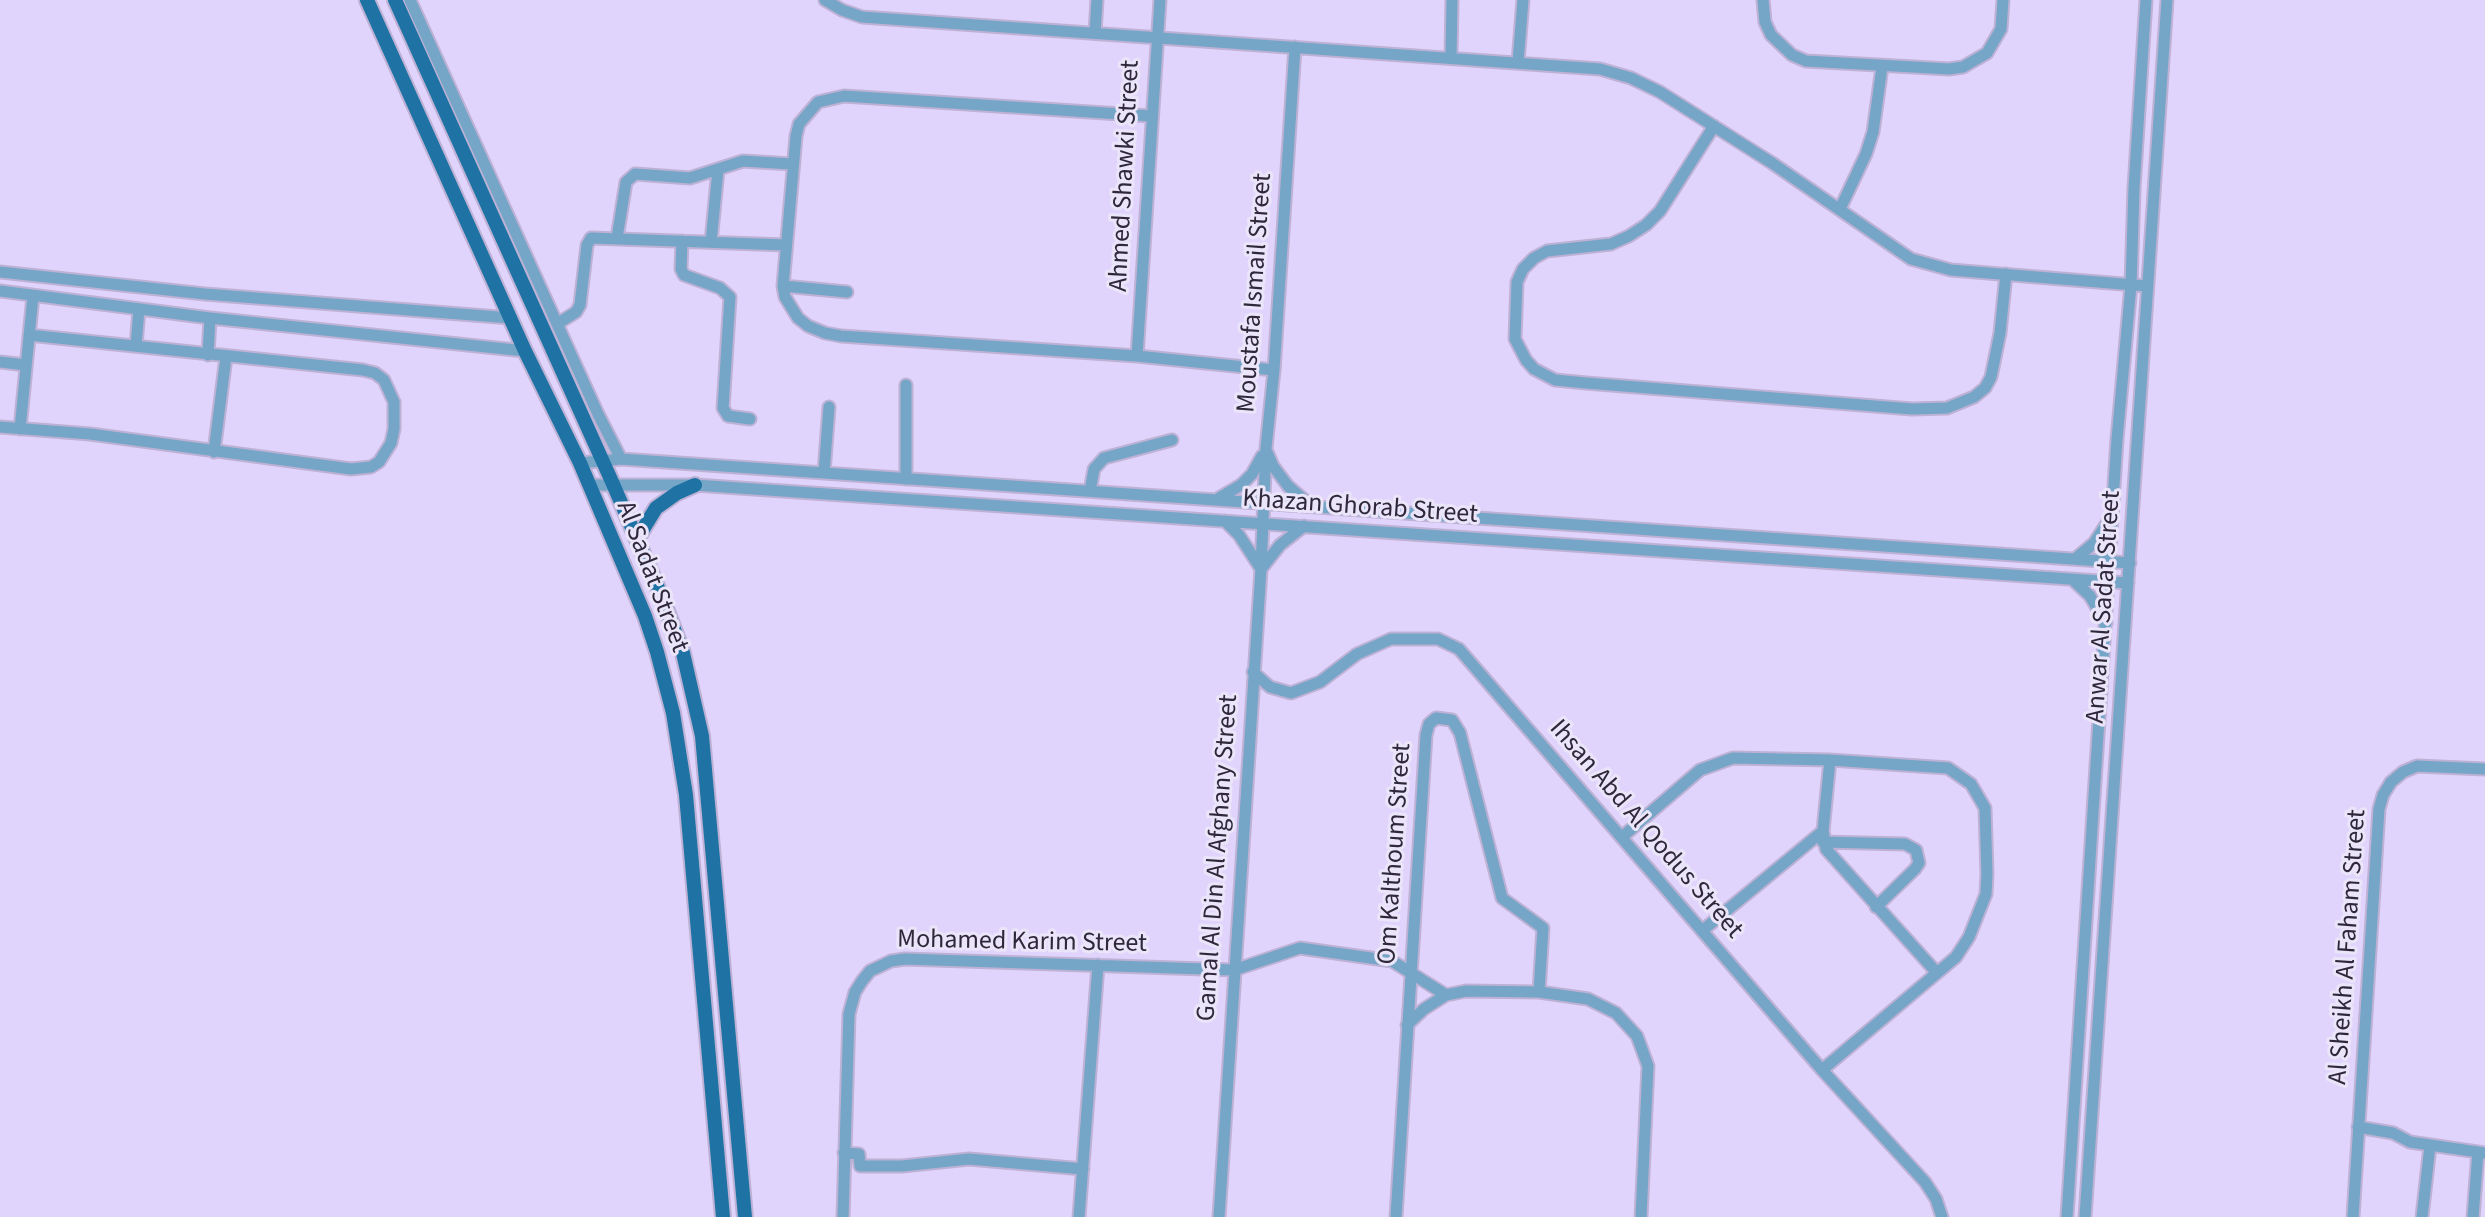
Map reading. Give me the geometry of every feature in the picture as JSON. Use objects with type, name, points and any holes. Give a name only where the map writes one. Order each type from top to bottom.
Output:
[{"type":"main road","name":"Al Sadat Street","points":[[367,0],[525,351],[580,463],[645,616],[657,652],[682,761],[723,1217]]},
{"type":"main road","name":"Al Sadat Street","points":[[395,0],[602,459],[683,653],[702,736],[745,1217]]},
{"type":"main road","points":[[637,539],[656,508],[695,485]]},
{"type":"street","points":[[410,0],[621,459]]},
{"type":"street","points":[[825,0],[862,17],[1600,69],[1631,78],[1660,92],[1911,259],[1951,270],[2147,286]]},
{"type":"street","points":[[1095,33],[1097,0]]},
{"type":"street","name":"Ahmed Shawki Street","points":[[1137,356],[1160,0]]},
{"type":"street","points":[[1451,57],[1452,0]]},
{"type":"street","points":[[1518,62],[1523,0]]},
{"type":"street","points":[[1763,0],[1765,22],[1771,35],[1792,55],[1806,61],[1949,69],[1976,61],[1995,42],[2001,29],[2003,0]]},
{"type":"street","name":"Anwar Al Sadat Street","points":[[2067,1217],[2117,439],[2131,285],[2146,0]]},
{"type":"street","name":"Anwar Al Sadat Street","points":[[2085,1217],[2167,0]]},
{"type":"street","name":"Moustafa Ismail Street","points":[[1263,501],[1295,47]]},
{"type":"street","points":[[1840,209],[1870,142],[1879,101],[1882,67]]},
{"type":"street","points":[[1151,116],[844,96],[818,102],[799,124],[792,164],[783,286],[785,297],[798,318],[825,333],[1137,356],[1274,370]]},
{"type":"street","points":[[1714,126],[1660,211],[1646,225],[1611,244],[1547,251],[1523,269],[1517,282],[1515,339],[1534,369],[1555,380],[1586,383],[1912,409],[1947,408],[1974,397],[1985,388],[1991,377],[2000,333],[2006,274]]},
{"type":"street","points":[[617,238],[629,177],[635,174],[690,178],[743,161],[792,164]]},
{"type":"street","points":[[711,242],[718,170]]},
{"type":"street","points":[[557,324],[576,312],[580,305],[588,241],[596,238],[786,245]]},
{"type":"street","points":[[682,241],[681,269],[684,275],[720,288],[730,297],[723,408],[728,416],[750,419]]},
{"type":"street","points":[[0,272],[177,292],[511,318]]},
{"type":"street","points":[[783,286],[847,292]]},
{"type":"street","points":[[0,291],[210,318],[525,351]]},
{"type":"street","points":[[20,429],[33,296]]},
{"type":"street","points":[[136,346],[139,309]]},
{"type":"street","points":[[208,355],[210,318]]},
{"type":"street","points":[[0,427],[90,434],[362,469],[371,467],[386,454],[394,429],[395,414],[390,390],[375,373],[29,335]]},
{"type":"street","points":[[214,452],[226,357]]},
{"type":"street","points":[[0,362],[26,365]]},
{"type":"street","points":[[906,385],[906,479]]},
{"type":"street","points":[[824,473],[829,407]]},
{"type":"street","points":[[1090,491],[1094,469],[1104,458],[1172,440]]},
{"type":"street","points":[[1215,500],[1231,493],[1252,474],[1266,448]]},
{"type":"street","points":[[1266,448],[1273,466],[1288,486],[1311,506]]},
{"type":"street","name":"Khazan Ghorab Street","points":[[580,463],[621,459],[2130,563]]},
{"type":"street","name":"Khazan Ghorab Street","points":[[589,485],[695,485],[2128,583]]},
{"type":"street","name":"Gamal Al Din Al Afghany Street","points":[[1219,1217],[1263,501]]},
{"type":"street","points":[[2075,559],[2094,543],[2114,513]]},
{"type":"street","points":[[1224,521],[1239,535],[1261,569],[1280,545],[1304,526]]},
{"type":"street","points":[[1733,556],[1734,535]]},
{"type":"street","points":[[2073,579],[2090,596],[2107,624]]},
{"type":"street","name":"Ihsan Abd Al Qodus Street","points":[[1253,672],[1270,687],[1291,693],[1320,682],[1357,654],[1391,639],[1427,638],[1449,643],[1468,657],[1822,1070],[1925,1182],[1936,1199],[1942,1217]]},
{"type":"street","name":"Om Kalthoum Street","points":[[1396,1217],[1426,735],[1429,724],[1436,718],[1452,720],[1460,733],[1502,898],[1543,928],[1539,992]]},
{"type":"street","points":[[1622,837],[1700,770],[1733,758],[1830,760],[1948,768],[1971,784],[1980,796],[1987,822],[1986,894],[1969,937],[1956,957],[1822,1070]]},
{"type":"street","points":[[1830,760],[1823,836],[1831,856],[1937,973]]},
{"type":"street","name":"Al Sheikh Al Faham Street","points":[[2353,1217],[2379,809],[2383,795],[2391,782],[2417,766],[2485,769]]},
{"type":"street","points":[[1703,930],[1823,836],[1905,844],[1916,850],[1919,863],[1915,869],[1876,907]]},
{"type":"street","points":[[1234,970],[1300,948],[1392,961],[1446,995]]},
{"type":"street","name":"Mohamed Karim Street","points":[[843,1217],[849,1014],[855,992],[870,971],[891,961],[905,959],[1234,970]]},
{"type":"street","points":[[1079,1217],[1098,965]]},
{"type":"street","points":[[1407,1025],[1446,995],[1466,991],[1539,992],[1588,999],[1616,1013],[1637,1036],[1648,1066],[1641,1217]]},
{"type":"street","points":[[2358,1127],[2393,1133],[2410,1142],[2481,1152],[2473,1217]]},
{"type":"street","points":[[2422,1217],[2430,1146]]},
{"type":"street","points":[[844,1153],[859,1154],[860,1166],[902,1166],[969,1159],[1083,1169]]}]
